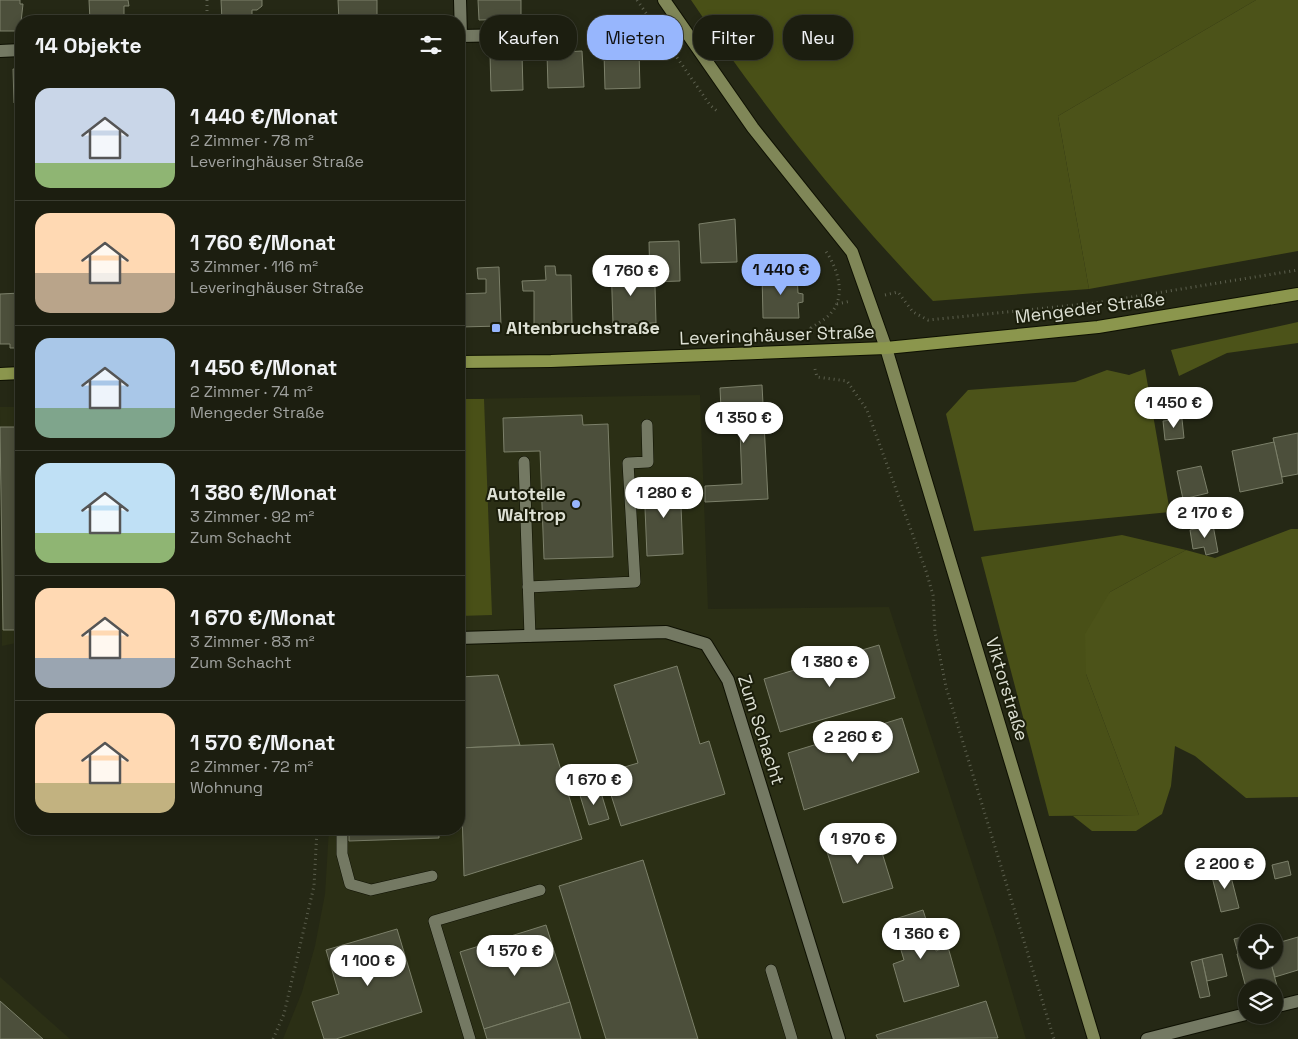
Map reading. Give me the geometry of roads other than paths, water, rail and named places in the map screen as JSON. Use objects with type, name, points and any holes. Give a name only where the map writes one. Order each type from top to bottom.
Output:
[{"type":"main road","points":[[664,0],[753,128],[852,252],[886,348]]},
{"type":"main road","name":"Mengeder Straße","points":[[886,348],[1098,327],[1298,294]]},
{"type":"main road","name":"Leveringhäuser Straße","points":[[465,362],[886,348]]},
{"type":"main road","name":"Viktorstraße","points":[[886,348],[1094,1039]]},
{"type":"main road","points":[[0,374],[15,373]]},
{"type":"street","points":[[460,0],[460,15]]},
{"type":"street","points":[[465,36],[480,36]]},
{"type":"street","points":[[0,51],[15,50]]},
{"type":"street","name":"Zum Schacht","points":[[465,638],[666,632],[706,644],[728,680],[838,1039]]},
{"type":"street","points":[[1283,1005],[1298,1001]]},
{"type":"street","points":[[1147,1039],[1238,1016]]},
{"type":"lane","points":[[528,587],[635,582],[628,463],[648,462],[647,425]]},
{"type":"lane","points":[[524,462],[530,636]]},
{"type":"lane","points":[[342,835],[342,854],[350,884],[370,890],[432,876]]},
{"type":"lane","points":[[470,1039],[434,921],[540,890]]},
{"type":"lane","points":[[771,970],[792,1039]]},
{"type":"place","name":"Altenbruchstraße","points":[[496,328]]},
{"type":"place","name":"Autoteile Waltrop","points":[[576,504]]}]
